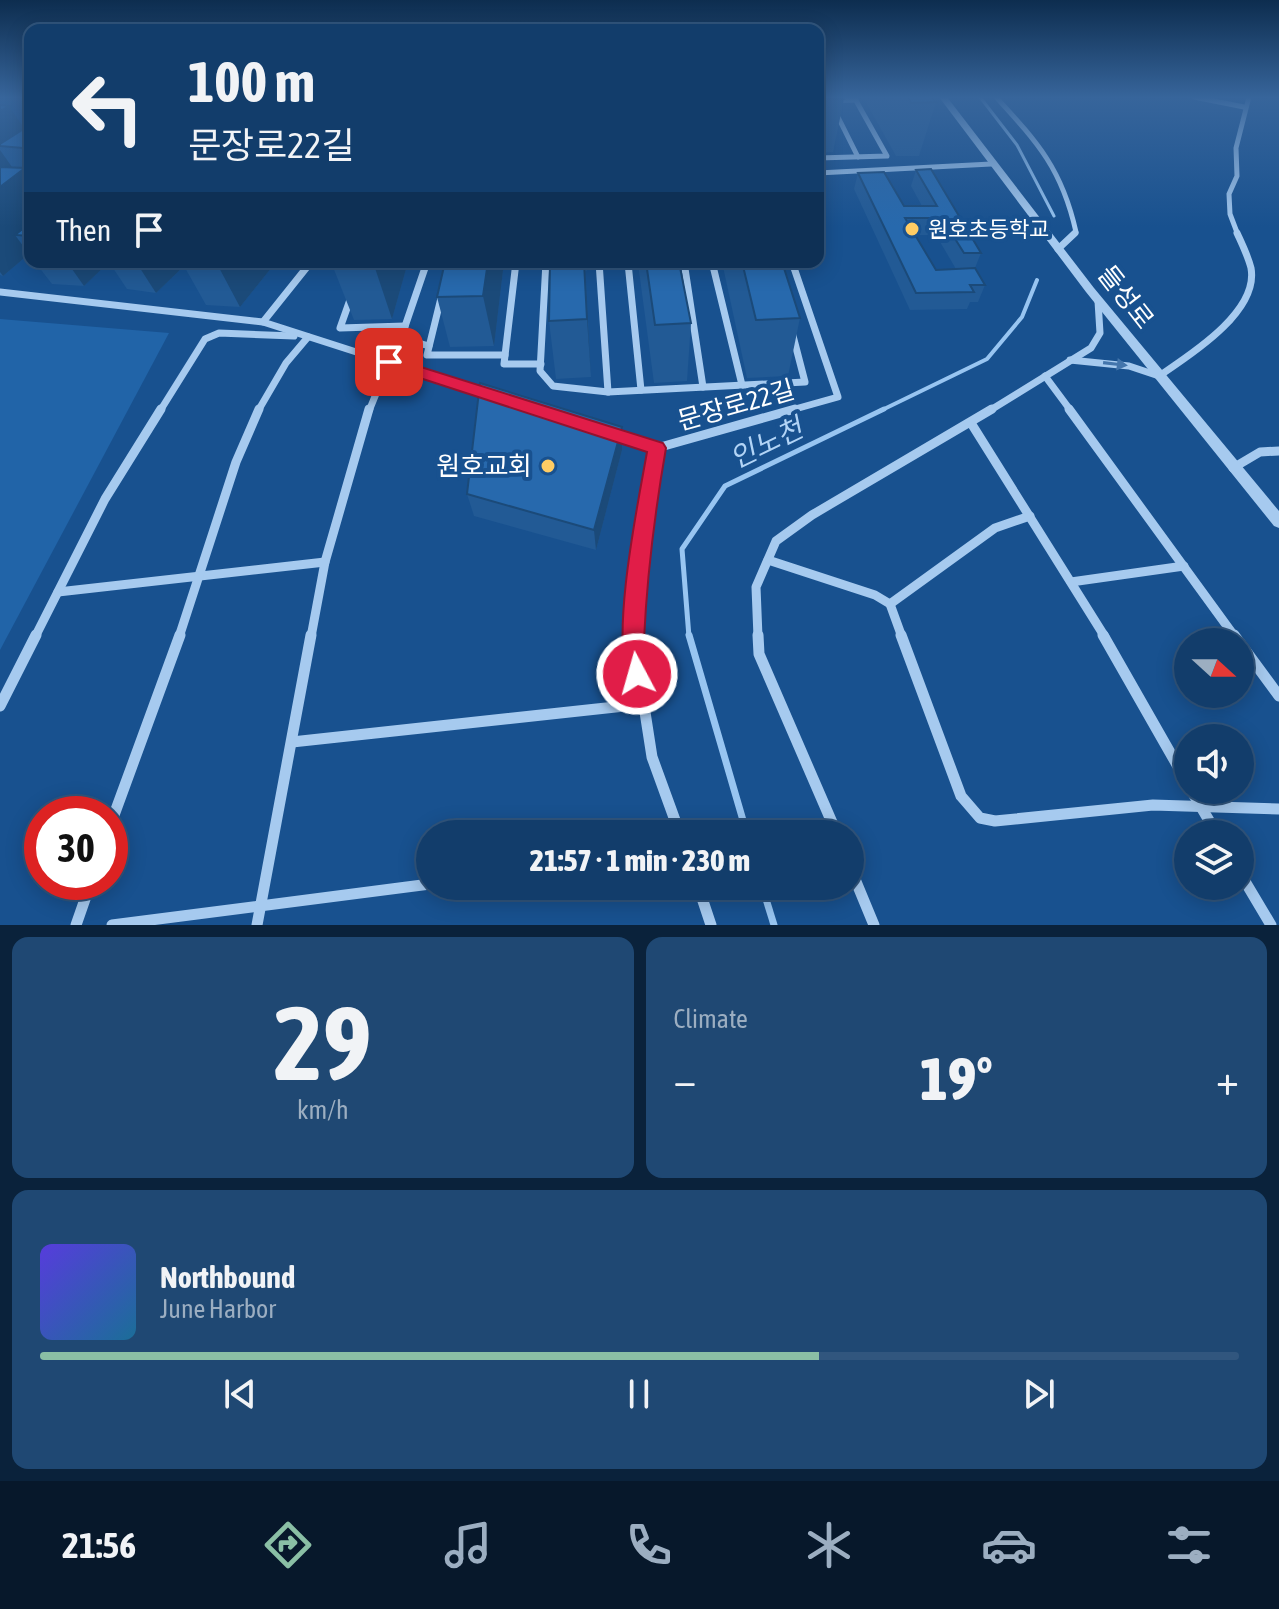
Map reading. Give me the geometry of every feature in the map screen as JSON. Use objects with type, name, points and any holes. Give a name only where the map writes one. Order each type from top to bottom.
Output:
[{"type":"street","points":[[850,140],[858,157]]},
{"type":"street","points":[[824,158],[887,156],[878,140]]},
{"type":"street","name":"들성로","points":[[974,140],[1098,301],[1279,522]]},
{"type":"street","points":[[1035,140],[1045,151],[1069,200],[1076,232],[1058,249]]},
{"type":"street","points":[[1070,360],[1129,366],[1159,376],[1218,335],[1250,289],[1251,269],[1230,214],[1229,194],[1237,176],[1238,140]]},
{"type":"street","points":[[824,173],[991,164]]},
{"type":"street","points":[[263,322],[306,268]]},
{"type":"street","points":[[425,268],[401,338],[429,346]]},
{"type":"street","points":[[515,268],[504,364],[541,364]]},
{"type":"street","points":[[546,268],[540,371],[553,386],[608,392],[805,382],[789,322]]},
{"type":"street","points":[[599,268],[608,392]]},
{"type":"street","points":[[629,268],[641,390]]},
{"type":"street","points":[[685,268],[703,387]]},
{"type":"street","points":[[713,268],[742,385]]},
{"type":"street","name":"문장로22길","points":[[601,430],[657,448],[838,397],[794,268]]},
{"type":"street","points":[[354,288],[340,328],[405,326]]},
{"type":"street","points":[[443,290],[427,355],[505,355]]},
{"type":"street","points":[[0,292],[263,322],[502,399]]},
{"type":"street","points":[[831,820],[759,654],[756,587],[776,541],[812,515],[971,423],[1091,348],[1100,333],[1098,301]]},
{"type":"street","points":[[0,706],[105,499],[205,339],[219,333],[308,337]]},
{"type":"street","points":[[121,796],[232,473],[291,353],[308,337]]},
{"type":"street","points":[[257,925],[325,562],[361,429],[389,362]]},
{"type":"street","points":[[1045,376],[1230,628]]},
{"type":"street","points":[[971,423],[1071,582],[1174,760]]},
{"type":"street","points":[[657,448],[645,517],[632,644],[652,757],[675,820]]},
{"type":"street","points":[[1232,468],[1260,452],[1279,451]]},
{"type":"street","points":[[890,604],[995,528],[1030,516]]},
{"type":"street","points":[[768,560],[875,595],[890,604],[961,796],[980,818],[995,821],[1153,805],[1279,809]]},
{"type":"street","points":[[58,592],[200,573],[325,562]]},
{"type":"street","points":[[1071,582],[1184,566]]},
{"type":"street","points":[[1254,661],[1279,696]]},
{"type":"street","points":[[292,742],[643,704]]},
{"type":"street","points":[[1200,806],[1208,820]]},
{"type":"street","points":[[112,925],[416,886]]},
{"type":"street","points":[[1254,896],[1271,925]]},
{"type":"street","points":[[76,925],[85,900]]},
{"type":"street","points":[[703,900],[711,925]]},
{"type":"street","points":[[864,900],[874,925]]},
{"type":"shaded area","points":[[0,319],[169,333],[0,650]]},
{"type":"building","points":[[6,140],[24,140],[23,148],[0,144]]},
{"type":"building","points":[[0,167],[24,168],[24,169],[0,187]]},
{"type":"building","points":[[931,169],[981,253],[964,253],[942,218],[905,218],[936,270],[975,268],[985,285],[970,285],[974,292],[916,293],[858,173],[884,172],[904,206],[937,206],[916,170]]},
{"type":"building","points":[[444,268],[487,268],[483,296],[437,297]]},
{"type":"building","points":[[550,268],[584,268],[587,319],[549,321]]},
{"type":"building","points":[[647,268],[680,268],[691,323],[655,325]]},
{"type":"building","points":[[743,268],[784,268],[800,318],[756,320]]},
{"type":"building","name":"원호교회","points":[[480,383],[622,427],[594,530],[467,494]]},
{"type":"waterway","name":"인노천","points":[[1013,140],[1054,216]]},
{"type":"waterway","name":"인노천","points":[[880,411],[987,359],[1022,317],[1037,280]]},
{"type":"waterway","name":"인노천","points":[[689,637],[682,549],[725,486],[884,409]]},
{"type":"waterway","name":"인노천","points":[[689,635],[743,820]]},
{"type":"waterway","name":"인노천","points":[[766,900],[774,925]]},
{"type":"place","name":"원호초등학교","points":[[912,229]]},
{"type":"place","name":"원호교회","points":[[548,466]]},
{"type":"route","points":[[389,362],[657,448],[645,517],[632,644],[637,674]]}]
